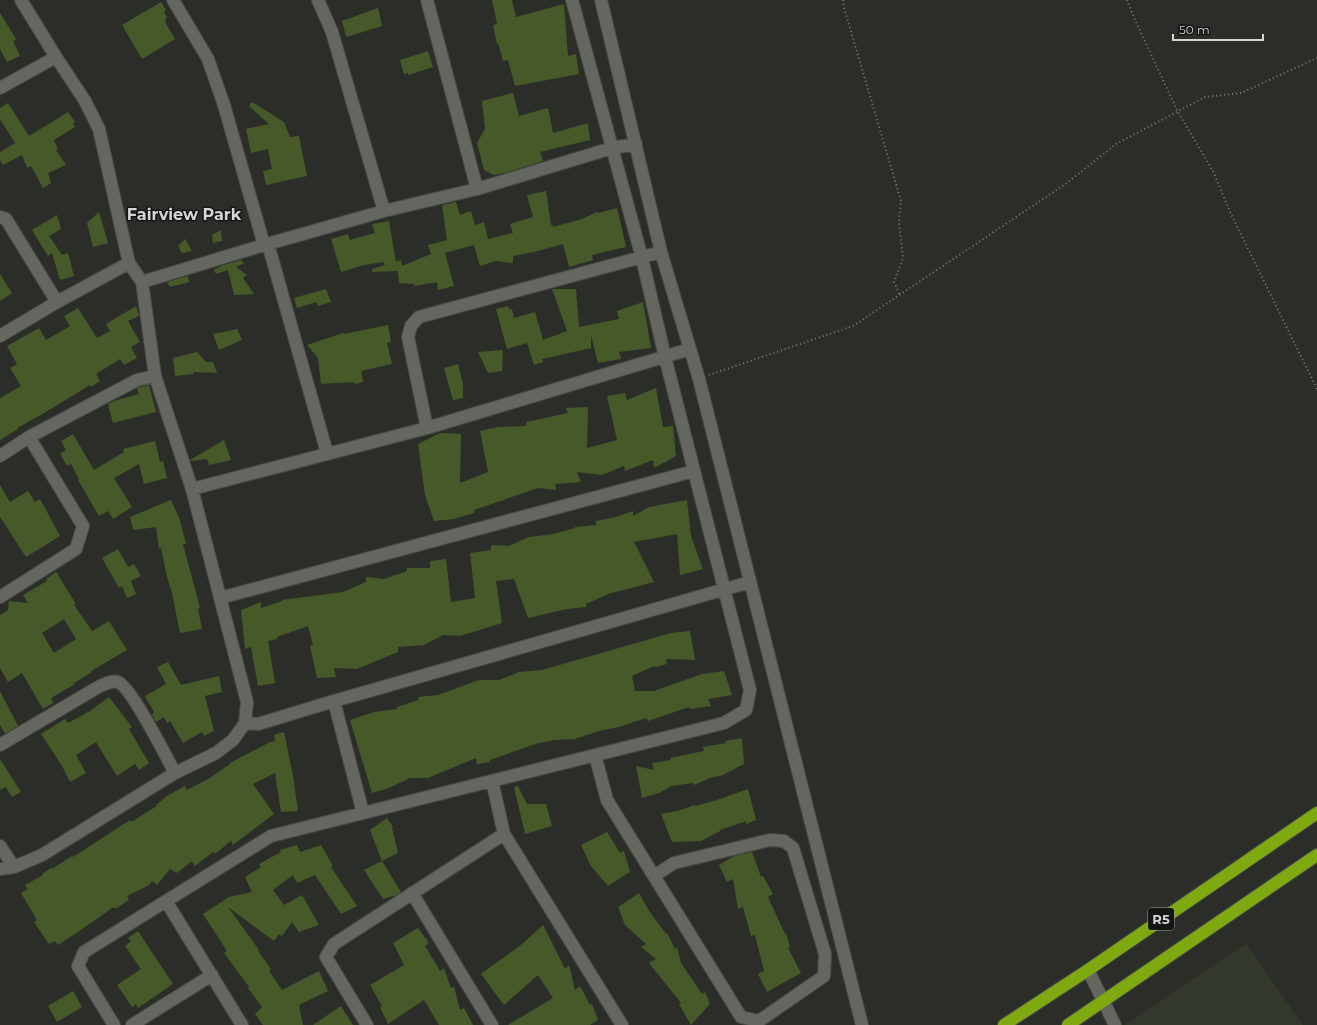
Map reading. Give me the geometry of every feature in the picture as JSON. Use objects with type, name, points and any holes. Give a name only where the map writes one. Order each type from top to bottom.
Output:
[{"type":"highway","name":"R5","points":[[1004,1025],[1088,970],[1317,813]]},
{"type":"highway","name":"R5","points":[[1068,1025],[1317,855]]},
{"type":"street","points":[[0,869],[14,867],[42,855],[175,773],[216,753],[233,740],[245,724],[247,702],[192,489],[154,376],[142,282],[129,264],[100,129],[85,101],[21,0]]},
{"type":"street","points":[[173,0],[208,59],[224,105],[328,453]]},
{"type":"street","points":[[318,0],[332,32],[384,211]]},
{"type":"street","points":[[427,0],[477,189]]},
{"type":"street","points":[[114,1025],[78,966],[84,952],[271,836],[724,723],[746,710],[750,690],[665,357],[642,258],[572,0]]},
{"type":"street","points":[[601,0],[661,252],[699,378],[862,1025]]},
{"type":"street","points":[[0,88],[56,57]]},
{"type":"street","points":[[142,282],[384,211],[477,189],[612,148],[636,144]]},
{"type":"street","points":[[0,217],[6,219],[57,302]]},
{"type":"street","points":[[427,428],[408,337],[411,326],[419,317],[661,252]]},
{"type":"street","points":[[0,336],[57,302],[129,264]]},
{"type":"street","points":[[192,489],[427,428],[690,349]]},
{"type":"street","points":[[0,456],[29,437],[137,380],[154,376]]},
{"type":"street","points":[[0,597],[76,549],[83,526],[29,437]]},
{"type":"street","points":[[220,598],[694,471]]},
{"type":"street","points":[[245,724],[258,724],[750,582]]},
{"type":"street","points":[[0,745],[100,686],[111,682],[118,682],[126,688],[139,708],[175,773]]},
{"type":"street","points":[[334,701],[363,813]]},
{"type":"street","points":[[595,755],[607,800],[741,1018],[759,1021],[824,976],[825,954],[793,848],[784,841],[770,840],[674,863],[654,876]]},
{"type":"street","points":[[492,781],[504,834],[622,1025]]},
{"type":"street","points":[[367,1025],[326,958],[334,944],[504,834]]},
{"type":"street","points":[[0,846],[14,867]]},
{"type":"street","points":[[412,893],[492,1025]]},
{"type":"street","points":[[166,901],[242,1025]]},
{"type":"street","points":[[1088,970],[1115,1025]]},
{"type":"street","points":[[132,1025],[212,975]]},
{"type":"path","points":[[843,0],[844,8],[901,202],[899,221],[903,258],[894,282],[900,295]]},
{"type":"path","points":[[1127,0],[1178,112],[1213,171],[1230,212],[1317,389]]},
{"type":"path","points":[[699,378],[853,326],[1067,183],[1116,144],[1205,97],[1241,93],[1317,58]]},
{"type":"shaded area","points":[[1246,944],[1303,1025],[1125,1025]]},
{"type":"building","points":[[492,0],[512,0],[516,17],[564,4],[568,56],[576,54],[579,74],[515,86],[508,60],[503,61],[498,43],[497,44],[493,25],[497,24]]},
{"type":"building","points":[[161,2],[166,10],[164,12],[167,17],[165,22],[175,39],[142,59],[122,25]]},
{"type":"building","points":[[378,8],[382,26],[346,37],[342,21]]},
{"type":"building","points":[[0,13],[16,39],[13,41],[20,56],[7,62],[0,49]]},
{"type":"building","points":[[428,51],[433,67],[408,75],[408,73],[404,74],[400,60]]},
{"type":"building","points":[[513,93],[519,116],[548,108],[553,133],[588,123],[590,140],[540,152],[543,161],[505,173],[494,175],[484,170],[477,143],[485,129],[482,101]]},
{"type":"building","points":[[252,102],[284,122],[290,137],[299,136],[307,176],[266,185],[263,171],[272,169],[268,149],[251,153],[246,129],[269,124],[249,106]]},
{"type":"building","points":[[8,103],[29,136],[68,112],[75,122],[73,124],[75,127],[54,140],[58,149],[56,150],[66,165],[48,173],[51,183],[43,188],[31,166],[27,168],[22,155],[3,165],[0,160],[0,152],[15,143],[0,119],[0,108]]},
{"type":"building","points":[[546,191],[551,225],[553,225],[553,227],[582,219],[597,212],[617,208],[626,247],[592,255],[593,260],[569,267],[563,244],[513,256],[513,263],[496,261],[480,266],[474,245],[445,253],[454,286],[438,290],[437,282],[415,286],[414,284],[399,283],[398,271],[372,272],[372,269],[385,265],[383,262],[364,265],[341,272],[331,239],[348,234],[350,240],[375,233],[372,224],[389,221],[396,262],[401,260],[402,266],[431,254],[428,245],[447,240],[442,205],[456,202],[460,215],[471,211],[475,225],[484,222],[488,239],[513,233],[510,224],[533,217],[527,195]]},
{"type":"building","points":[[99,212],[108,243],[93,247],[87,223]]},
{"type":"building","points":[[57,215],[61,229],[49,236],[62,255],[68,253],[74,276],[60,280],[52,253],[48,256],[32,230]]},
{"type":"building","points":[[221,230],[222,241],[213,243],[212,235]]},
{"type":"building","points":[[185,239],[192,251],[182,253],[178,246]]},
{"type":"building","points":[[241,260],[244,263],[236,267],[247,275],[243,278],[254,294],[234,295],[228,270],[216,274],[214,270],[221,266]]},
{"type":"building","points":[[0,274],[12,293],[0,301]]},
{"type":"building","points":[[188,276],[189,282],[170,287],[167,282]]},
{"type":"building","points":[[326,289],[331,302],[318,306],[316,302],[297,308],[294,298]]},
{"type":"building","points":[[552,289],[576,289],[579,327],[619,319],[617,311],[643,302],[651,348],[619,352],[621,359],[598,363],[591,335],[591,348],[542,359],[543,362],[534,365],[527,343],[507,349],[496,309],[508,306],[509,309],[512,309],[514,318],[535,312],[543,340],[567,331]]},
{"type":"building","points":[[136,306],[139,316],[128,321],[140,342],[131,347],[137,358],[124,365],[120,359],[96,374],[100,381],[91,387],[90,385],[17,428],[18,429],[0,440],[0,398],[21,386],[10,368],[17,364],[7,346],[39,328],[46,340],[70,326],[64,316],[78,308],[97,338],[114,329],[110,331],[106,324]]},
{"type":"building","points":[[388,325],[391,342],[387,343],[392,364],[361,371],[363,382],[354,384],[354,382],[321,384],[318,358],[307,345],[343,333]]},
{"type":"building","points":[[237,329],[242,340],[219,350],[213,334]]},
{"type":"building","points":[[503,350],[502,371],[488,373],[478,352]]},
{"type":"building","points":[[197,352],[206,362],[213,362],[217,373],[193,372],[194,374],[175,376],[173,358]]},
{"type":"building","points":[[458,364],[463,384],[463,398],[453,400],[444,368]]},
{"type":"building","points":[[149,385],[156,412],[113,423],[108,404],[139,394],[137,388]]},
{"type":"building","points":[[656,388],[663,427],[673,426],[676,456],[654,468],[653,460],[625,471],[624,466],[602,475],[577,472],[581,482],[555,484],[556,490],[538,488],[474,510],[474,513],[454,519],[434,521],[425,495],[418,444],[440,433],[461,434],[460,483],[488,472],[480,431],[498,427],[526,426],[526,422],[568,413],[566,408],[588,407],[587,448],[617,440],[607,396],[625,393],[627,400]]},
{"type":"building","points":[[73,434],[94,470],[124,452],[123,449],[155,441],[160,462],[163,461],[167,478],[144,484],[139,464],[114,478],[132,507],[113,519],[108,511],[99,516],[78,480],[79,479],[71,464],[67,466],[60,454],[66,450],[61,441]]},
{"type":"building","points":[[224,440],[231,460],[209,465],[207,459],[190,460]]},
{"type":"building","points":[[0,485],[10,502],[28,491],[35,502],[40,499],[60,536],[26,557],[0,517]]},
{"type":"building","points":[[171,500],[180,520],[186,544],[183,544],[200,608],[198,609],[202,629],[180,633],[161,548],[159,549],[156,527],[133,530],[130,517]]},
{"type":"building","points":[[687,500],[691,536],[703,569],[680,575],[677,534],[634,542],[654,582],[608,594],[586,604],[586,607],[567,609],[528,618],[514,579],[496,581],[502,623],[460,636],[443,635],[424,645],[398,647],[398,652],[357,669],[334,668],[336,677],[317,678],[310,646],[313,645],[308,626],[277,637],[277,639],[268,641],[275,683],[258,686],[251,647],[245,649],[241,610],[261,602],[261,608],[282,600],[343,592],[366,582],[366,577],[384,579],[407,571],[407,568],[430,568],[430,561],[446,559],[451,602],[475,598],[470,553],[491,550],[491,545],[509,546],[529,537],[554,534],[575,527],[596,525],[596,521],[616,517],[633,511],[633,516],[649,507]]},
{"type":"building","points":[[118,549],[128,567],[134,564],[141,576],[131,581],[136,594],[127,598],[122,586],[119,588],[102,558]]},
{"type":"building","points":[[56,572],[76,604],[74,605],[92,631],[109,621],[127,650],[91,671],[92,672],[74,683],[75,684],[51,698],[53,703],[43,709],[22,673],[8,682],[0,668],[0,615],[8,610],[9,601],[28,603],[23,595],[47,581],[46,579]],"holes":[[[64,619],[76,639],[54,653],[42,633]]]},
{"type":"building","points":[[690,631],[695,660],[666,659],[667,664],[654,666],[632,676],[635,691],[654,691],[702,674],[724,671],[732,695],[708,699],[711,706],[690,709],[689,707],[648,721],[646,718],[575,739],[554,740],[535,744],[490,760],[490,762],[477,764],[476,758],[428,778],[410,778],[389,788],[372,793],[350,720],[374,712],[397,709],[397,707],[419,700],[418,697],[438,695],[479,680],[499,680],[519,672],[542,670],[671,633]]},
{"type":"building","points":[[168,662],[181,685],[219,676],[222,692],[205,696],[214,731],[204,736],[202,732],[183,743],[170,721],[167,723],[164,717],[156,722],[152,715],[154,712],[145,696],[166,684],[157,667]]},
{"type":"building","points":[[0,691],[18,726],[5,734],[0,725]]},
{"type":"building","points":[[109,697],[132,727],[129,729],[149,763],[139,770],[135,764],[117,776],[96,742],[76,755],[86,773],[70,782],[62,766],[41,734],[65,719],[68,723],[90,711]]},
{"type":"building","points":[[284,732],[298,811],[281,812],[275,773],[253,784],[274,814],[233,845],[231,841],[215,854],[213,852],[195,866],[192,861],[177,873],[170,869],[157,885],[152,881],[149,885],[127,896],[129,900],[117,908],[112,908],[58,945],[55,941],[49,944],[34,922],[37,920],[21,893],[28,889],[25,885],[43,875],[42,874],[51,868],[52,869],[72,856],[73,857],[130,820],[131,822],[157,806],[156,805],[167,796],[185,786],[187,790],[208,779],[230,763],[270,742],[275,741],[274,735]]},
{"type":"building","points":[[742,738],[744,764],[723,775],[710,778],[694,785],[693,783],[671,786],[659,793],[642,798],[636,766],[654,770],[652,763],[671,760],[670,758],[704,751],[703,747],[726,743],[725,741]]},
{"type":"building","points":[[0,759],[21,792],[12,797],[6,787],[0,790]]},
{"type":"building","points":[[518,786],[527,804],[546,804],[552,826],[525,834],[514,787]]},
{"type":"building","points":[[748,789],[756,820],[746,824],[746,821],[720,830],[701,841],[672,842],[661,814],[717,800]]},
{"type":"building","points":[[387,818],[393,827],[398,853],[382,861],[370,830]]},
{"type":"building","points":[[607,832],[620,853],[624,851],[630,872],[608,886],[591,866],[581,845]]},
{"type":"building","points":[[297,845],[300,852],[321,845],[333,866],[331,867],[357,906],[341,914],[315,875],[297,883],[293,875],[273,890],[284,905],[302,895],[319,925],[299,932],[292,922],[282,936],[279,934],[274,941],[228,907],[259,950],[258,951],[271,969],[269,971],[282,990],[319,971],[328,991],[299,1005],[303,1025],[263,1025],[255,1014],[262,1007],[224,953],[227,951],[203,914],[229,897],[252,892],[245,877],[261,867],[259,864],[281,852],[280,850]]},
{"type":"building","points":[[752,852],[761,877],[763,876],[773,894],[768,897],[785,934],[786,933],[790,947],[788,948],[801,973],[767,992],[758,974],[764,971],[755,935],[751,936],[743,907],[738,909],[733,879],[727,882],[719,865],[734,856]]},
{"type":"building","points":[[382,861],[401,892],[397,895],[383,899],[364,870]]},
{"type":"building","points":[[639,893],[649,911],[666,934],[667,933],[675,949],[677,947],[681,963],[702,994],[705,992],[710,1004],[691,1025],[679,1004],[681,1003],[649,963],[656,959],[641,947],[646,944],[625,925],[618,907]]},
{"type":"building","points":[[543,925],[565,969],[569,965],[575,990],[580,986],[590,1005],[592,1004],[598,1020],[590,1025],[508,1025],[553,998],[538,975],[504,1005],[481,974],[522,944]]},
{"type":"building","points":[[418,928],[429,943],[425,946],[440,971],[444,968],[451,988],[454,987],[460,1010],[464,1008],[473,1025],[439,1025],[424,1000],[388,1024],[380,1007],[382,1006],[370,985],[404,965],[393,943]]},
{"type":"building","points":[[138,931],[173,984],[138,1008],[136,1004],[132,1007],[117,985],[141,969],[125,946],[131,941],[128,938]]},
{"type":"building","points":[[73,991],[82,1007],[57,1022],[48,1006]]},
{"type":"building","points":[[341,1006],[353,1025],[313,1025]]},
{"type":"district","name":"Fairview Park","points":[[184,214]]}]
